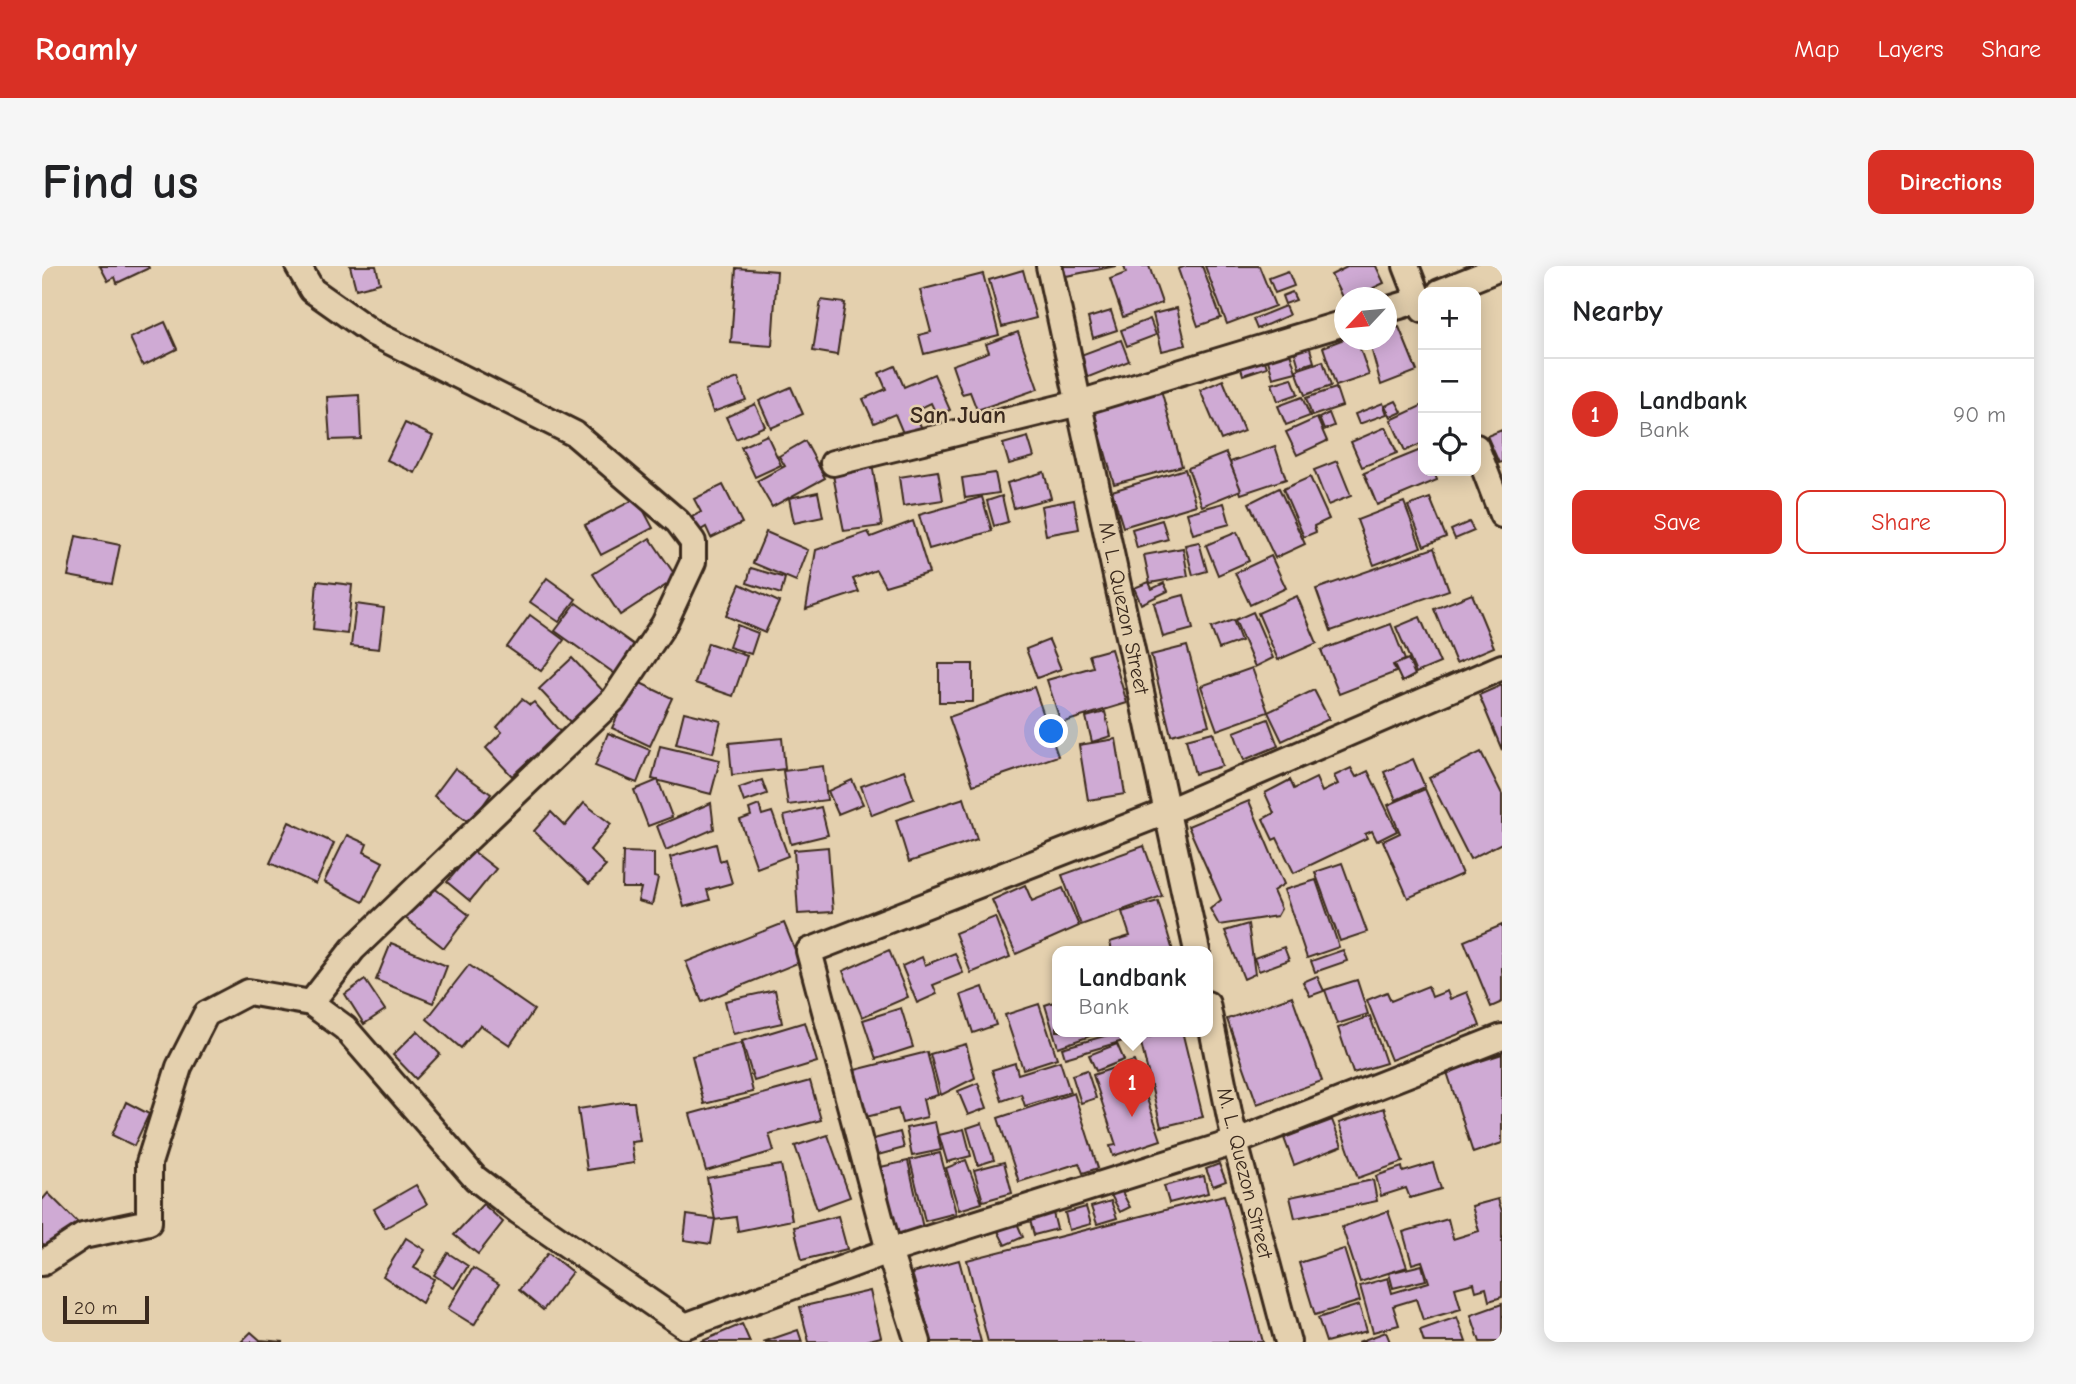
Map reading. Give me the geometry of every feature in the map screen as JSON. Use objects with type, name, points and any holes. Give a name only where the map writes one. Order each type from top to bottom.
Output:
[{"type":"street","points":[[298,266],[312,290],[373,333],[575,434],[678,522],[693,542],[693,562],[664,624],[614,699],[353,949],[311,1003]]},
{"type":"street","name":"M. L. Quezon Street","points":[[1049,266],[1195,946]]},
{"type":"street","points":[[1406,266],[1418,287]]},
{"type":"street","points":[[1456,287],[1502,267]]},
{"type":"street","points":[[1397,307],[1418,302]]},
{"type":"street","points":[[833,463],[1079,403],[1334,326]]},
{"type":"street","points":[[1481,460],[1502,515]]},
{"type":"street","points":[[918,1342],[889,1251],[809,951],[1168,811],[1502,667]]},
{"type":"street","points":[[42,1263],[83,1236],[149,1222],[149,1163],[179,1067],[206,1014],[248,992],[311,1003],[345,1028],[475,1178],[518,1211],[685,1326],[889,1251],[1235,1142],[1502,1037]]},
{"type":"street","name":"M. L. Quezon Street","points":[[1213,1034],[1235,1142],[1288,1342]]},
{"type":"building","points":[[100,266],[149,268],[117,283],[115,277],[108,281]]},
{"type":"building","points":[[350,266],[376,266],[380,283],[356,289]]},
{"type":"building","points":[[1063,266],[1116,266],[1066,276]]},
{"type":"building","points":[[1124,266],[1149,266],[1162,303],[1123,317],[1110,279],[1126,273]]},
{"type":"building","points":[[1202,266],[1221,318],[1198,326],[1178,269]]},
{"type":"building","points":[[1205,266],[1259,266],[1275,306],[1227,324]]},
{"type":"building","points":[[1349,266],[1376,266],[1384,283],[1375,287],[1337,287],[1331,275]]},
{"type":"building","points":[[736,268],[777,271],[772,346],[731,343]]},
{"type":"building","points":[[1023,270],[1036,318],[1002,327],[989,280]]},
{"type":"building","points":[[1288,271],[1294,286],[1275,293],[1269,278]]},
{"type":"building","points":[[983,274],[999,335],[924,354],[919,335],[931,332],[920,290]]},
{"type":"building","points":[[1292,292],[1296,300],[1285,304],[1282,296]]},
{"type":"building","points":[[821,300],[845,303],[837,355],[813,351]]},
{"type":"building","points":[[1285,306],[1289,315],[1257,329],[1253,319]]},
{"type":"building","points":[[1177,308],[1186,345],[1162,351],[1153,314]]},
{"type":"building","points":[[1111,311],[1117,330],[1093,338],[1088,318]]},
{"type":"building","points":[[1150,319],[1156,335],[1127,346],[1121,330]]},
{"type":"building","points":[[165,322],[177,349],[143,366],[130,338]]},
{"type":"building","points":[[1399,327],[1417,371],[1381,385],[1372,350],[1397,350]]},
{"type":"building","points":[[1018,332],[1038,389],[977,410],[970,392],[962,394],[952,365],[989,352],[986,344]]},
{"type":"building","points":[[1121,340],[1129,361],[1086,378],[1078,356]]},
{"type":"building","points":[[1308,342],[1314,362],[1299,367],[1293,346]]},
{"type":"building","points":[[1334,343],[1334,350],[1360,350],[1369,375],[1336,386],[1323,347]]},
{"type":"building","points":[[1288,346],[1296,372],[1273,378],[1266,353]]},
{"type":"building","points":[[1264,358],[1267,367],[1243,375],[1240,365]]},
{"type":"building","points":[[1323,361],[1331,386],[1305,395],[1296,370]]},
{"type":"building","points":[[895,366],[904,387],[934,374],[950,410],[937,416],[931,403],[914,411],[923,431],[905,438],[895,414],[874,423],[863,399],[886,389],[879,373]]},
{"type":"building","points":[[738,378],[746,400],[713,412],[705,390]]},
{"type":"building","points":[[1292,378],[1298,394],[1278,401],[1272,384]]},
{"type":"building","points":[[1223,380],[1244,431],[1221,440],[1200,390]]},
{"type":"building","points":[[1160,386],[1182,466],[1114,484],[1092,405]]},
{"type":"building","points":[[791,387],[803,414],[771,428],[759,401]]},
{"type":"building","points":[[1336,388],[1342,406],[1312,416],[1306,398]]},
{"type":"building","points":[[359,395],[361,439],[330,440],[327,397]]},
{"type":"building","points":[[1302,397],[1310,416],[1286,425],[1278,406]]},
{"type":"building","points":[[1396,401],[1402,412],[1391,417],[1385,406]]},
{"type":"building","points":[[1383,403],[1387,414],[1359,424],[1355,414]]},
{"type":"building","points":[[755,404],[765,426],[736,439],[726,417]]},
{"type":"building","points":[[1418,407],[1418,445],[1405,451],[1391,420]]},
{"type":"building","points":[[1329,413],[1334,426],[1324,430],[1319,418]]},
{"type":"building","points":[[1317,418],[1327,441],[1297,455],[1286,432]]},
{"type":"building","points":[[405,423],[433,436],[415,473],[387,460]]},
{"type":"building","points":[[1386,427],[1397,453],[1362,467],[1351,442]]},
{"type":"building","points":[[1502,430],[1502,462],[1499,463],[1487,436]]},
{"type":"building","points":[[767,435],[781,465],[755,477],[741,447]]},
{"type":"building","points":[[1028,437],[1034,457],[1009,464],[1003,444]]},
{"type":"building","points":[[805,441],[825,478],[772,507],[757,481],[785,466],[779,456]]},
{"type":"building","points":[[1275,446],[1286,479],[1241,494],[1230,462]]},
{"type":"building","points":[[1418,451],[1418,476],[1436,476],[1437,480],[1377,505],[1364,473]]},
{"type":"building","points":[[1226,453],[1241,490],[1202,506],[1188,468]]},
{"type":"building","points":[[1337,461],[1351,496],[1328,505],[1314,470]]},
{"type":"building","points":[[872,463],[882,526],[844,531],[832,470]]},
{"type":"building","points":[[1185,469],[1196,505],[1123,527],[1112,491]]},
{"type":"building","points":[[938,471],[943,500],[903,506],[899,477]]},
{"type":"building","points":[[1044,472],[1051,498],[1014,508],[1007,483]]},
{"type":"building","points":[[995,473],[999,493],[965,498],[962,478]]},
{"type":"building","points":[[1310,477],[1329,519],[1314,526],[1316,532],[1304,537],[1283,489]]},
{"type":"building","points":[[723,485],[742,523],[711,538],[706,527],[699,531],[692,517],[701,512],[694,499]]},
{"type":"building","points":[[1279,488],[1305,544],[1275,558],[1249,503]]},
{"type":"building","points":[[818,492],[823,517],[794,523],[789,498]]},
{"type":"building","points":[[1002,496],[1008,522],[994,526],[987,501]]},
{"type":"building","points":[[982,497],[992,531],[929,549],[919,515]]},
{"type":"building","points":[[637,498],[653,528],[601,555],[585,525]]},
{"type":"building","points":[[1430,498],[1446,537],[1424,546],[1408,506]]},
{"type":"building","points":[[1074,500],[1079,529],[1046,535],[1041,506]]},
{"type":"building","points":[[1404,502],[1421,547],[1374,565],[1357,520]]},
{"type":"building","points":[[1224,503],[1230,524],[1193,534],[1187,513]]},
{"type":"building","points":[[1162,520],[1168,539],[1137,548],[1132,529]]},
{"type":"building","points":[[913,521],[929,573],[885,586],[876,570],[853,579],[859,592],[806,609],[816,550],[868,532],[871,537]]},
{"type":"building","points":[[1469,522],[1474,531],[1455,539],[1451,530]]},
{"type":"building","points":[[766,532],[808,550],[796,581],[753,563]]},
{"type":"building","points":[[1237,532],[1249,561],[1218,575],[1206,545]]},
{"type":"building","points":[[76,536],[120,545],[112,584],[68,576]]},
{"type":"building","points":[[650,538],[677,578],[620,615],[593,574]]},
{"type":"building","points":[[1199,542],[1207,571],[1193,575],[1185,545]]},
{"type":"building","points":[[1183,548],[1188,576],[1150,583],[1144,555]]},
{"type":"building","points":[[1434,548],[1449,590],[1331,631],[1316,589]]},
{"type":"building","points":[[1271,556],[1286,588],[1250,605],[1235,573]]},
{"type":"building","points":[[751,568],[785,578],[781,594],[747,583]]},
{"type":"building","points":[[547,578],[576,599],[559,622],[530,602]]},
{"type":"building","points":[[317,581],[352,585],[347,634],[313,630]]},
{"type":"building","points":[[1149,582],[1152,589],[1164,583],[1168,591],[1141,604],[1134,588]]},
{"type":"building","points":[[740,584],[779,602],[765,633],[726,616]]},
{"type":"building","points":[[1472,594],[1494,647],[1456,663],[1434,609]]},
{"type":"building","points":[[1184,595],[1193,629],[1163,637],[1154,603]]},
{"type":"building","points":[[1297,596],[1317,643],[1278,660],[1258,613]]},
{"type":"building","points":[[576,603],[641,650],[621,678],[555,631]]},
{"type":"building","points":[[356,604],[384,608],[379,649],[351,646]]},
{"type":"building","points":[[1253,612],[1273,658],[1255,667],[1235,620]]},
{"type":"building","points":[[530,615],[564,640],[541,671],[507,647]]},
{"type":"building","points":[[1420,617],[1440,663],[1416,673],[1396,627]]},
{"type":"building","points":[[1233,620],[1241,641],[1219,649],[1211,628]]},
{"type":"building","points":[[1391,624],[1405,660],[1393,665],[1396,672],[1339,694],[1321,650]]},
{"type":"building","points":[[737,625],[758,633],[751,654],[729,647]]},
{"type":"building","points":[[1049,640],[1061,669],[1037,678],[1026,649]]},
{"type":"building","points":[[708,643],[747,656],[733,696],[695,683]]},
{"type":"building","points":[[1187,646],[1209,725],[1171,735],[1151,655]]},
{"type":"building","points":[[1111,649],[1127,703],[1061,723],[1047,680],[1093,667],[1089,655]]},
{"type":"building","points":[[572,658],[605,693],[572,724],[539,689]]},
{"type":"building","points":[[1408,659],[1415,675],[1402,682],[1394,665]]},
{"type":"building","points":[[939,664],[973,664],[973,702],[939,702]]},
{"type":"building","points":[[1252,668],[1268,712],[1217,730],[1201,686]]},
{"type":"building","points":[[634,680],[672,698],[650,746],[612,728]]},
{"type":"building","points":[[1502,685],[1502,750],[1479,695]]},
{"type":"building","points":[[1034,687],[1058,756],[973,785],[949,717]]},
{"type":"building","points":[[1314,690],[1329,719],[1282,741],[1268,712]]},
{"type":"building","points":[[522,699],[530,705],[534,702],[563,735],[538,764],[531,758],[512,776],[486,748],[502,732],[497,727]]},
{"type":"building","points":[[684,712],[721,721],[713,753],[676,744]]},
{"type":"building","points":[[1105,712],[1111,736],[1092,742],[1086,717]]},
{"type":"building","points":[[1268,719],[1278,746],[1244,760],[1234,732]]},
{"type":"building","points":[[1213,732],[1222,766],[1195,774],[1186,739]]},
{"type":"building","points":[[608,733],[650,750],[637,783],[595,766]]},
{"type":"building","points":[[782,738],[785,769],[732,775],[729,743]]},
{"type":"building","points":[[1116,739],[1125,794],[1088,800],[1079,745]]},
{"type":"building","points":[[660,746],[720,760],[711,794],[652,779]]},
{"type":"building","points":[[1481,752],[1502,794],[1502,843],[1470,859],[1429,778]]},
{"type":"building","points":[[1413,759],[1425,787],[1396,800],[1384,772]]},
{"type":"building","points":[[823,766],[827,800],[788,805],[783,771]]},
{"type":"building","points":[[455,768],[491,794],[470,823],[434,796]]},
{"type":"building","points":[[1351,768],[1356,777],[1368,771],[1397,831],[1377,841],[1372,831],[1365,834],[1367,838],[1294,873],[1277,838],[1273,840],[1263,819],[1274,813],[1265,793],[1290,780],[1294,789],[1316,778],[1322,792],[1338,784],[1334,776]]},
{"type":"building","points":[[904,770],[914,799],[872,815],[861,786]]},
{"type":"building","points":[[658,780],[672,817],[648,826],[634,790]]},
{"type":"building","points":[[762,780],[767,794],[744,802],[739,788]]},
{"type":"building","points":[[852,780],[863,804],[838,814],[828,791]]},
{"type":"building","points":[[1425,789],[1462,874],[1408,898],[1383,841],[1400,833],[1388,805]]},
{"type":"building","points":[[964,798],[977,839],[909,862],[896,820]]},
{"type":"building","points":[[1249,801],[1284,884],[1273,891],[1281,909],[1277,916],[1219,925],[1210,909],[1221,900],[1188,826]]},
{"type":"building","points":[[584,803],[611,824],[590,850],[606,866],[589,884],[534,831],[551,812],[565,826]]},
{"type":"building","points":[[711,803],[714,829],[666,850],[657,826]]},
{"type":"building","points":[[759,805],[762,815],[772,812],[788,856],[757,868],[740,820],[751,816],[749,809]]},
{"type":"building","points":[[821,807],[828,835],[791,844],[784,816]]},
{"type":"building","points":[[289,822],[334,843],[316,884],[270,863]]},
{"type":"building","points":[[347,835],[367,844],[364,852],[383,862],[363,902],[324,882]]},
{"type":"building","points":[[716,844],[720,861],[725,859],[732,883],[707,890],[710,900],[684,907],[670,857]]},
{"type":"building","points":[[1144,846],[1162,896],[1081,925],[1062,875]]},
{"type":"building","points":[[828,847],[833,912],[798,914],[794,850]]},
{"type":"building","points":[[473,851],[496,869],[470,901],[447,882]]},
{"type":"building","points":[[623,852],[654,853],[654,877],[658,878],[652,905],[638,901],[641,888],[622,888]]},
{"type":"building","points":[[1342,863],[1367,932],[1340,941],[1315,872]]},
{"type":"building","points":[[1316,880],[1339,947],[1307,958],[1284,890]]},
{"type":"building","points":[[429,884],[469,915],[444,948],[404,917]]},
{"type":"building","points":[[1025,885],[1032,901],[1063,888],[1079,926],[1016,954],[992,900]]},
{"type":"building","points":[[1158,901],[1172,946],[1111,946],[1110,942],[1130,936],[1122,912]]},
{"type":"building","points":[[995,917],[1010,957],[971,973],[955,933]]},
{"type":"building","points":[[784,923],[800,962],[702,1002],[686,962]]},
{"type":"building","points":[[1248,924],[1255,974],[1244,979],[1225,931]]},
{"type":"building","points":[[1502,925],[1502,1002],[1491,1007],[1464,941]]},
{"type":"building","points":[[391,943],[447,966],[433,1003],[376,980]]},
{"type":"building","points":[[1284,947],[1289,960],[1259,971],[1254,958]]},
{"type":"building","points":[[889,950],[908,997],[862,1017],[843,971]]},
{"type":"building","points":[[1343,950],[1347,961],[1315,972],[1311,961]]},
{"type":"building","points":[[955,953],[963,973],[933,985],[937,994],[917,1003],[902,966],[922,957],[925,965]]},
{"type":"building","points":[[469,965],[534,1010],[510,1045],[480,1025],[461,1048],[427,1019]]},
{"type":"building","points":[[1317,976],[1324,991],[1310,996],[1303,982]]},
{"type":"building","points":[[365,980],[385,1010],[364,1024],[345,994]]},
{"type":"building","points":[[1357,980],[1368,1014],[1337,1024],[1325,990]]},
{"type":"building","points":[[1428,986],[1432,997],[1447,991],[1450,999],[1467,992],[1480,1026],[1391,1060],[1367,1000],[1387,992],[1391,1001]]},
{"type":"building","points":[[983,987],[996,1025],[973,1033],[961,995]]},
{"type":"building","points":[[775,990],[782,1023],[733,1034],[725,1001]]},
{"type":"building","points":[[1292,996],[1322,1081],[1257,1104],[1227,1019]]},
{"type":"building","points":[[1052,1003],[1052,1028],[1045,1005]]},
{"type":"building","points":[[1039,1004],[1057,1058],[1023,1069],[1005,1015]]},
{"type":"building","points":[[901,1008],[913,1047],[876,1059],[863,1020]]},
{"type":"building","points":[[1370,1016],[1386,1063],[1353,1073],[1338,1028]]},
{"type":"building","points":[[805,1022],[817,1062],[754,1081],[742,1041]]},
{"type":"building","points":[[417,1031],[440,1054],[416,1079],[393,1055]]},
{"type":"building","points":[[1055,1037],[1087,1037],[1058,1047]]},
{"type":"building","points":[[1101,1037],[1137,1037],[1065,1058],[1062,1048]]},
{"type":"building","points":[[1183,1037],[1203,1117],[1161,1127],[1140,1039]]},
{"type":"building","points":[[741,1043],[753,1092],[704,1104],[692,1056]]},
{"type":"building","points":[[966,1044],[975,1078],[941,1095],[930,1054]]},
{"type":"building","points":[[1117,1044],[1124,1060],[1096,1071],[1089,1055]]},
{"type":"building","points":[[927,1052],[938,1095],[923,1099],[927,1117],[902,1123],[898,1109],[866,1117],[855,1070]]},
{"type":"building","points":[[1502,1054],[1502,1143],[1473,1153],[1447,1072]]},
{"type":"building","points":[[1060,1061],[1070,1092],[1025,1106],[1021,1094],[1002,1101],[992,1070],[1015,1063],[1018,1074]]},
{"type":"building","points":[[1134,1061],[1161,1140],[1113,1156],[1110,1146],[1116,1145],[1093,1075]]},
{"type":"building","points":[[1087,1070],[1096,1098],[1081,1103],[1072,1075]]},
{"type":"building","points":[[810,1081],[821,1120],[769,1134],[774,1151],[706,1171],[690,1114]]},
{"type":"building","points":[[978,1083],[987,1108],[968,1115],[958,1091]]},
{"type":"building","points":[[1074,1093],[1098,1168],[1083,1173],[1079,1163],[1019,1182],[998,1118]]},
{"type":"building","points":[[126,1102],[149,1114],[134,1146],[112,1135]]},
{"type":"building","points":[[634,1102],[640,1141],[631,1142],[634,1163],[587,1170],[578,1109]]},
{"type":"building","points":[[1384,1108],[1403,1162],[1358,1178],[1339,1123]]},
{"type":"building","points":[[1332,1120],[1342,1146],[1294,1165],[1284,1138]]},
{"type":"building","points":[[935,1122],[941,1150],[912,1156],[906,1128]]},
{"type":"building","points":[[982,1123],[994,1160],[978,1165],[967,1128]]},
{"type":"building","points":[[964,1129],[971,1156],[947,1162],[939,1135]]},
{"type":"building","points":[[900,1132],[904,1148],[874,1156],[870,1140]]},
{"type":"building","points":[[828,1135],[850,1197],[817,1209],[795,1146]]},
{"type":"building","points":[[940,1153],[956,1213],[925,1221],[910,1160]]},
{"type":"building","points":[[966,1160],[982,1203],[959,1210],[946,1168]]},
{"type":"building","points":[[908,1161],[925,1237],[894,1244],[876,1168]]},
{"type":"building","points":[[1004,1162],[1012,1193],[983,1201],[974,1170]]},
{"type":"building","points":[[1433,1163],[1441,1189],[1410,1198],[1406,1188],[1381,1196],[1376,1176],[1402,1167],[1403,1172]]},
{"type":"building","points":[[1219,1164],[1226,1181],[1213,1186],[1206,1169]]},
{"type":"building","points":[[781,1165],[792,1220],[738,1231],[736,1217],[715,1220],[707,1178]]},
{"type":"building","points":[[1204,1176],[1208,1193],[1169,1203],[1164,1186]]},
{"type":"building","points":[[1373,1180],[1377,1201],[1295,1218],[1290,1197]]},
{"type":"building","points":[[416,1185],[427,1204],[385,1228],[374,1209]]},
{"type":"building","points":[[1121,1190],[1130,1207],[1120,1212],[1111,1195]]},
{"type":"building","points":[[48,1193],[82,1227],[52,1254],[42,1243],[42,1200]]},
{"type":"building","points":[[1224,1195],[1263,1342],[988,1342],[967,1260]]},
{"type":"building","points":[[1498,1199],[1502,1212],[1502,1297],[1489,1301],[1486,1288],[1476,1291],[1474,1283],[1455,1288],[1461,1309],[1423,1320],[1416,1299],[1393,1306],[1399,1325],[1373,1332],[1360,1286],[1388,1278],[1392,1293],[1429,1282],[1422,1261],[1412,1264],[1403,1232],[1448,1219],[1453,1239],[1479,1231],[1472,1206]]},
{"type":"building","points":[[1111,1201],[1117,1218],[1097,1224],[1091,1207]]},
{"type":"building","points":[[483,1204],[503,1222],[478,1254],[454,1235]]},
{"type":"building","points":[[1086,1207],[1091,1224],[1069,1230],[1065,1213]]},
{"type":"building","points":[[1388,1211],[1407,1267],[1360,1282],[1342,1227]]},
{"type":"building","points":[[1053,1213],[1057,1229],[1034,1235],[1030,1220]]},
{"type":"building","points":[[687,1215],[715,1219],[711,1244],[684,1240]]},
{"type":"building","points":[[838,1216],[847,1249],[802,1260],[794,1227]]},
{"type":"building","points":[[1017,1223],[1023,1237],[1005,1245],[998,1231]]},
{"type":"building","points":[[406,1238],[425,1250],[414,1268],[434,1279],[422,1303],[383,1276]]},
{"type":"building","points":[[1344,1249],[1360,1301],[1315,1315],[1299,1263]]},
{"type":"building","points":[[448,1253],[468,1266],[454,1288],[434,1275]]},
{"type":"building","points":[[548,1253],[572,1272],[543,1310],[519,1290]]},
{"type":"building","points":[[959,1260],[981,1342],[932,1342],[912,1273]]},
{"type":"building","points":[[1422,1265],[1426,1280],[1393,1288],[1389,1273]]},
{"type":"building","points":[[473,1268],[499,1284],[474,1325],[448,1309]]},
{"type":"building","points":[[870,1291],[881,1337],[861,1342],[809,1342],[800,1307]]},
{"type":"building","points":[[1502,1304],[1502,1342],[1480,1342],[1471,1315]]},
{"type":"building","points":[[1359,1305],[1367,1331],[1326,1342],[1318,1318]]},
{"type":"building","points":[[1457,1317],[1466,1342],[1424,1342],[1420,1330]]},
{"type":"building","points":[[742,1324],[750,1342],[700,1342]]},
{"type":"building","points":[[798,1330],[802,1342],[763,1342]]},
{"type":"building","points":[[251,1332],[260,1340],[284,1342],[241,1342]]},
{"type":"building","points":[[1386,1332],[1390,1342],[1358,1342]]},
{"type":"place","name":"Landbank","points":[[1132,1117]]},
{"type":"district","name":"San Juan","points":[[958,415]]}]
